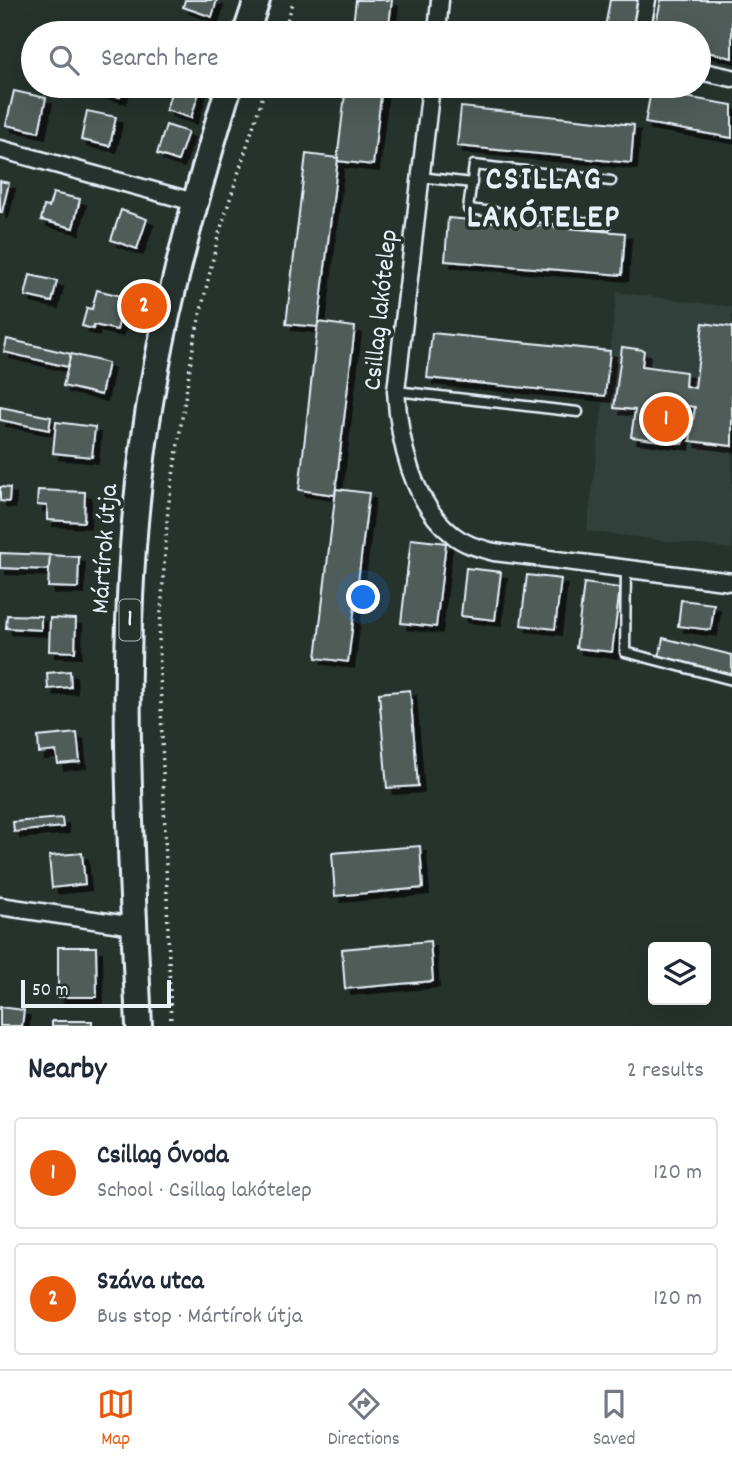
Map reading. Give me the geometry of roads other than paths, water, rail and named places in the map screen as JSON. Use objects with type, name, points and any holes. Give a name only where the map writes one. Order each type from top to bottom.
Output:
[{"type":"main road","points":[[250,21],[257,0]]},
{"type":"main road","name":"Mártírok útja","points":[[139,1026],[128,708],[135,523],[154,378],[194,202],[225,98]]},
{"type":"street","points":[[438,21],[440,0]]},
{"type":"street","points":[[643,21],[647,0]]},
{"type":"street","points":[[711,74],[732,78]]},
{"type":"street","name":"Csillag lakótelep","points":[[430,98],[396,391],[399,425],[412,472],[436,517],[465,543],[494,552],[732,582]]},
{"type":"street","points":[[0,149],[194,202]]},
{"type":"street","points":[[0,906],[134,926]]},
{"type":"lane","points":[[606,225],[468,209],[474,165],[611,181]]},
{"type":"lane","points":[[421,177],[472,183]]},
{"type":"lane","points":[[396,391],[578,412]]},
{"type":"lane","points":[[626,568],[625,652],[732,680]]},
{"type":"place","name":"Száva utca","points":[[144,306]]},
{"type":"place","name":"Csillag Óvoda","points":[[666,419]]},
{"type":"district","name":"CSILLAG LAKÓTELEP","points":[[544,200]]}]
